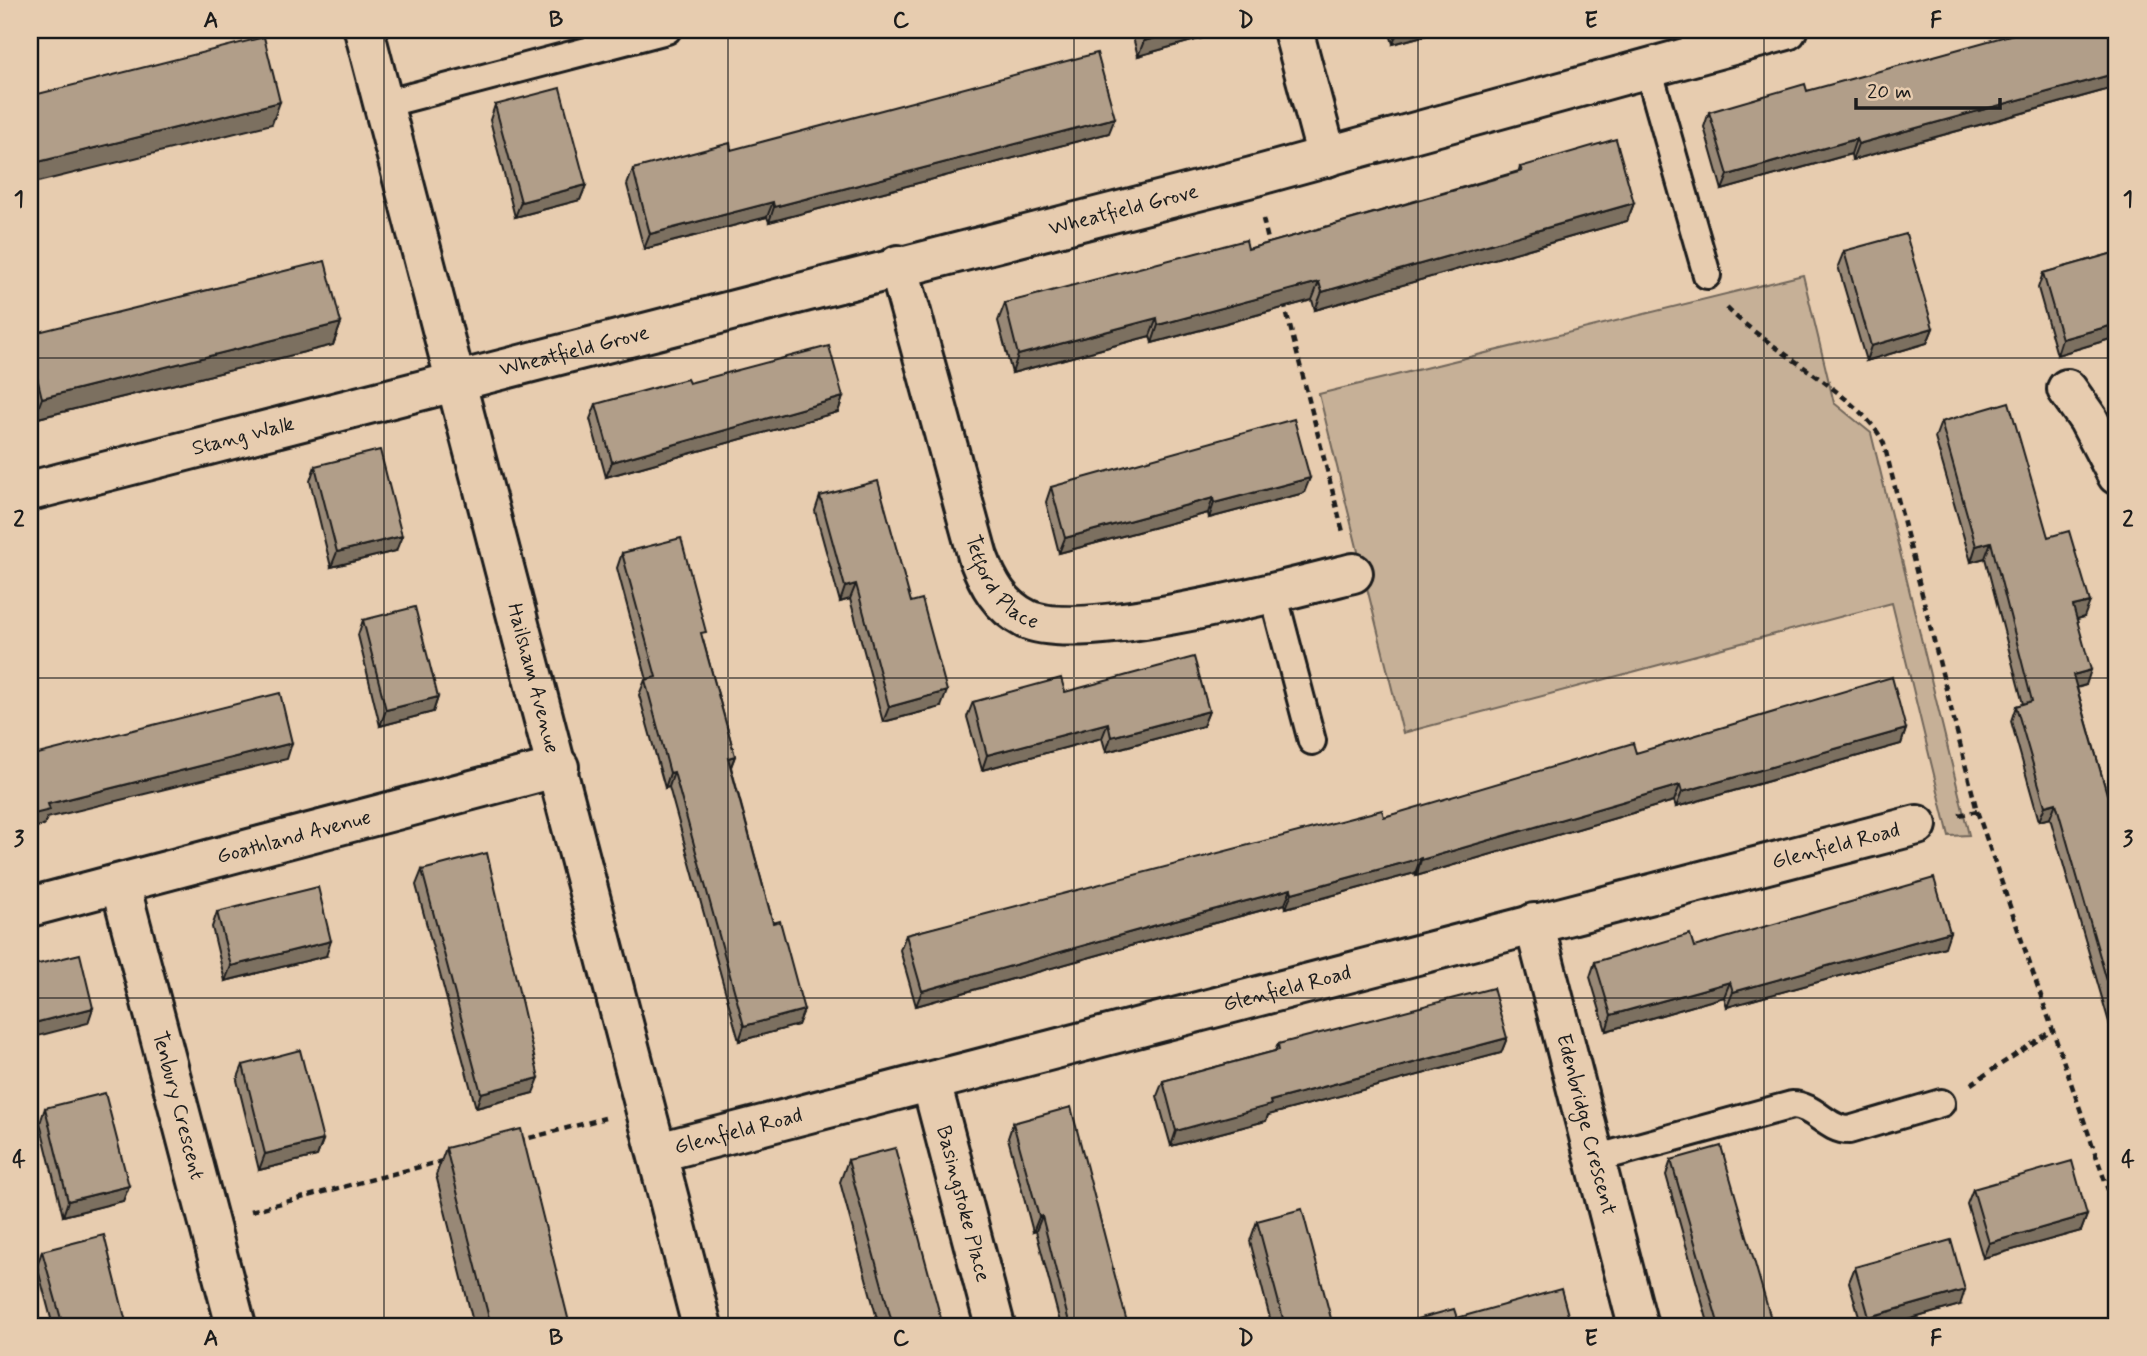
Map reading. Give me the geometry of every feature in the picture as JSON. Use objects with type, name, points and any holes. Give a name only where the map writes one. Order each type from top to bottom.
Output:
[{"type":"street","name":"Hailsham Avenue","points":[[364,30],[559,767],[702,1326]]},
{"type":"street","points":[[1293,30],[1327,157]]},
{"type":"street","name":"Wheatfield Grove","points":[[456,380],[898,265],[1252,177],[1787,30]]},
{"type":"street","name":"Tetford Place","points":[[898,265],[978,556],[997,596],[1010,608],[1042,624],[1088,624],[1205,609],[1353,573]]},
{"type":"street","name":"Stang Walk","points":[[30,491],[456,380]]},
{"type":"street","points":[[2067,389],[2088,419],[2117,475]]},
{"type":"street","name":"Goathland Avenue","points":[[30,907],[559,767]]},
{"type":"street","name":"Glenfield Road","points":[[659,1152],[1917,824]]},
{"type":"street","name":"Tenbury Crescent","points":[[120,884],[236,1326]]},
{"type":"street","name":"Edenbridge Crescent","points":[[1534,923],[1598,1158],[1638,1326]]},
{"type":"street","name":"Basingstoke Place","points":[[931,1082],[995,1326]]},
{"type":"lane","points":[[384,104],[667,30]]},
{"type":"lane","points":[[1648,68],[1707,275]]},
{"type":"lane","points":[[1273,593],[1312,741]]},
{"type":"lane","points":[[1598,1158],[1792,1105],[1805,1107],[1838,1128],[1849,1130],[1941,1103]]},
{"type":"path","points":[[1252,177],[1272,256]]},
{"type":"path","points":[[1707,275],[1714,292],[1737,319],[1868,418],[1878,430],[1977,811],[2117,1216]]},
{"type":"path","points":[[1282,296],[1353,573]]},
{"type":"path","points":[[1941,1103],[2053,1030]]},
{"type":"path","points":[[514,1142],[646,1107]]},
{"type":"path","points":[[210,1221],[448,1159]]},
{"type":"shaded area","points":[[1803,275],[1834,403],[1871,433],[1969,835],[1949,836],[1892,603],[1403,733],[1319,394]]},
{"type":"building","points":[[1141,30],[1183,30],[1144,41]]},
{"type":"building","points":[[2028,30],[2117,30],[2117,73],[1858,144],[1856,139],[1728,175],[1709,112],[1805,84],[1807,91]]},
{"type":"building","points":[[264,37],[280,102],[30,164],[30,96]]},
{"type":"building","points":[[1097,53],[1115,118],[774,207],[773,202],[650,234],[633,169],[730,143],[731,150]]},
{"type":"building","points":[[560,88],[586,185],[521,202],[495,105]]},
{"type":"building","points":[[1616,139],[1634,203],[1322,292],[1319,282],[1158,325],[1157,318],[1018,355],[1005,303],[1246,240],[1248,249],[1522,171],[1520,167]]},
{"type":"building","points":[[1906,234],[1933,328],[1871,346],[1844,251]]},
{"type":"building","points":[[2117,252],[2117,324],[2062,339],[2043,273]]},
{"type":"building","points":[[325,261],[341,323],[42,398],[30,349],[30,334]]},
{"type":"building","points":[[829,346],[843,397],[612,462],[596,404],[687,379],[689,383]]},
{"type":"building","points":[[2009,402],[2048,537],[2069,531],[2090,602],[2073,606],[2091,670],[2073,675],[2107,794],[2117,791],[2117,1016],[2056,803],[2045,806],[2016,706],[2032,701],[1991,542],[1976,546],[1941,422]]},
{"type":"building","points":[[1294,419],[1310,478],[1214,503],[1213,498],[1065,538],[1051,487]]},
{"type":"building","points":[[380,450],[402,536],[337,552],[315,466]]},
{"type":"building","points":[[878,481],[911,602],[922,599],[947,691],[889,707],[856,584],[845,587],[820,496]]},
{"type":"building","points":[[681,538],[706,632],[701,633],[735,756],[728,758],[773,923],[780,921],[804,1010],[744,1026],[674,772],[670,773],[645,680],[656,677],[622,553]]},
{"type":"building","points":[[415,607],[438,697],[386,710],[363,620]]},
{"type":"building","points":[[1194,657],[1209,711],[1111,737],[1108,723],[987,755],[973,702],[1061,678],[1065,692]]},
{"type":"building","points":[[1892,677],[1906,729],[1682,792],[1680,785],[1421,860],[1292,893],[1291,889],[922,991],[906,935],[1382,810],[1384,817],[1633,743],[1636,753]]},
{"type":"building","points":[[280,693],[292,743],[48,804],[50,810],[30,815],[30,756]]},
{"type":"building","points":[[487,853],[539,1078],[481,1093],[422,870]]},
{"type":"building","points":[[1934,878],[1950,932],[1733,992],[1730,982],[1611,1015],[1595,962],[1690,934],[1694,947]]},
{"type":"building","points":[[318,887],[331,941],[231,966],[217,912]]},
{"type":"building","points":[[80,954],[93,1008],[30,1024],[30,966]]},
{"type":"building","points":[[1493,988],[1507,1038],[1270,1101],[1271,1105],[1176,1131],[1163,1081],[1279,1050],[1278,1044]]},
{"type":"building","points":[[300,1050],[323,1140],[265,1154],[243,1065]]},
{"type":"building","points":[[105,1093],[129,1186],[68,1201],[45,1108]]},
{"type":"building","points":[[1071,1107],[1128,1326],[1070,1326],[1042,1216],[1039,1217],[1013,1123]]},
{"type":"building","points":[[521,1129],[570,1326],[491,1326],[446,1148]]},
{"type":"building","points":[[1721,1146],[1773,1326],[1719,1326],[1671,1160]]},
{"type":"building","points":[[895,1148],[943,1326],[893,1326],[848,1160]]},
{"type":"building","points":[[2072,1161],[2087,1215],[1989,1243],[1973,1189]]},
{"type":"building","points":[[1302,1209],[1333,1326],[1285,1326],[1257,1221]]},
{"type":"building","points":[[104,1235],[127,1326],[63,1326],[42,1251]]},
{"type":"building","points":[[1951,1240],[1965,1290],[1869,1317],[1855,1267]]},
{"type":"building","points":[[1561,1289],[1571,1326],[1391,1326],[1454,1309],[1457,1318]]}]
